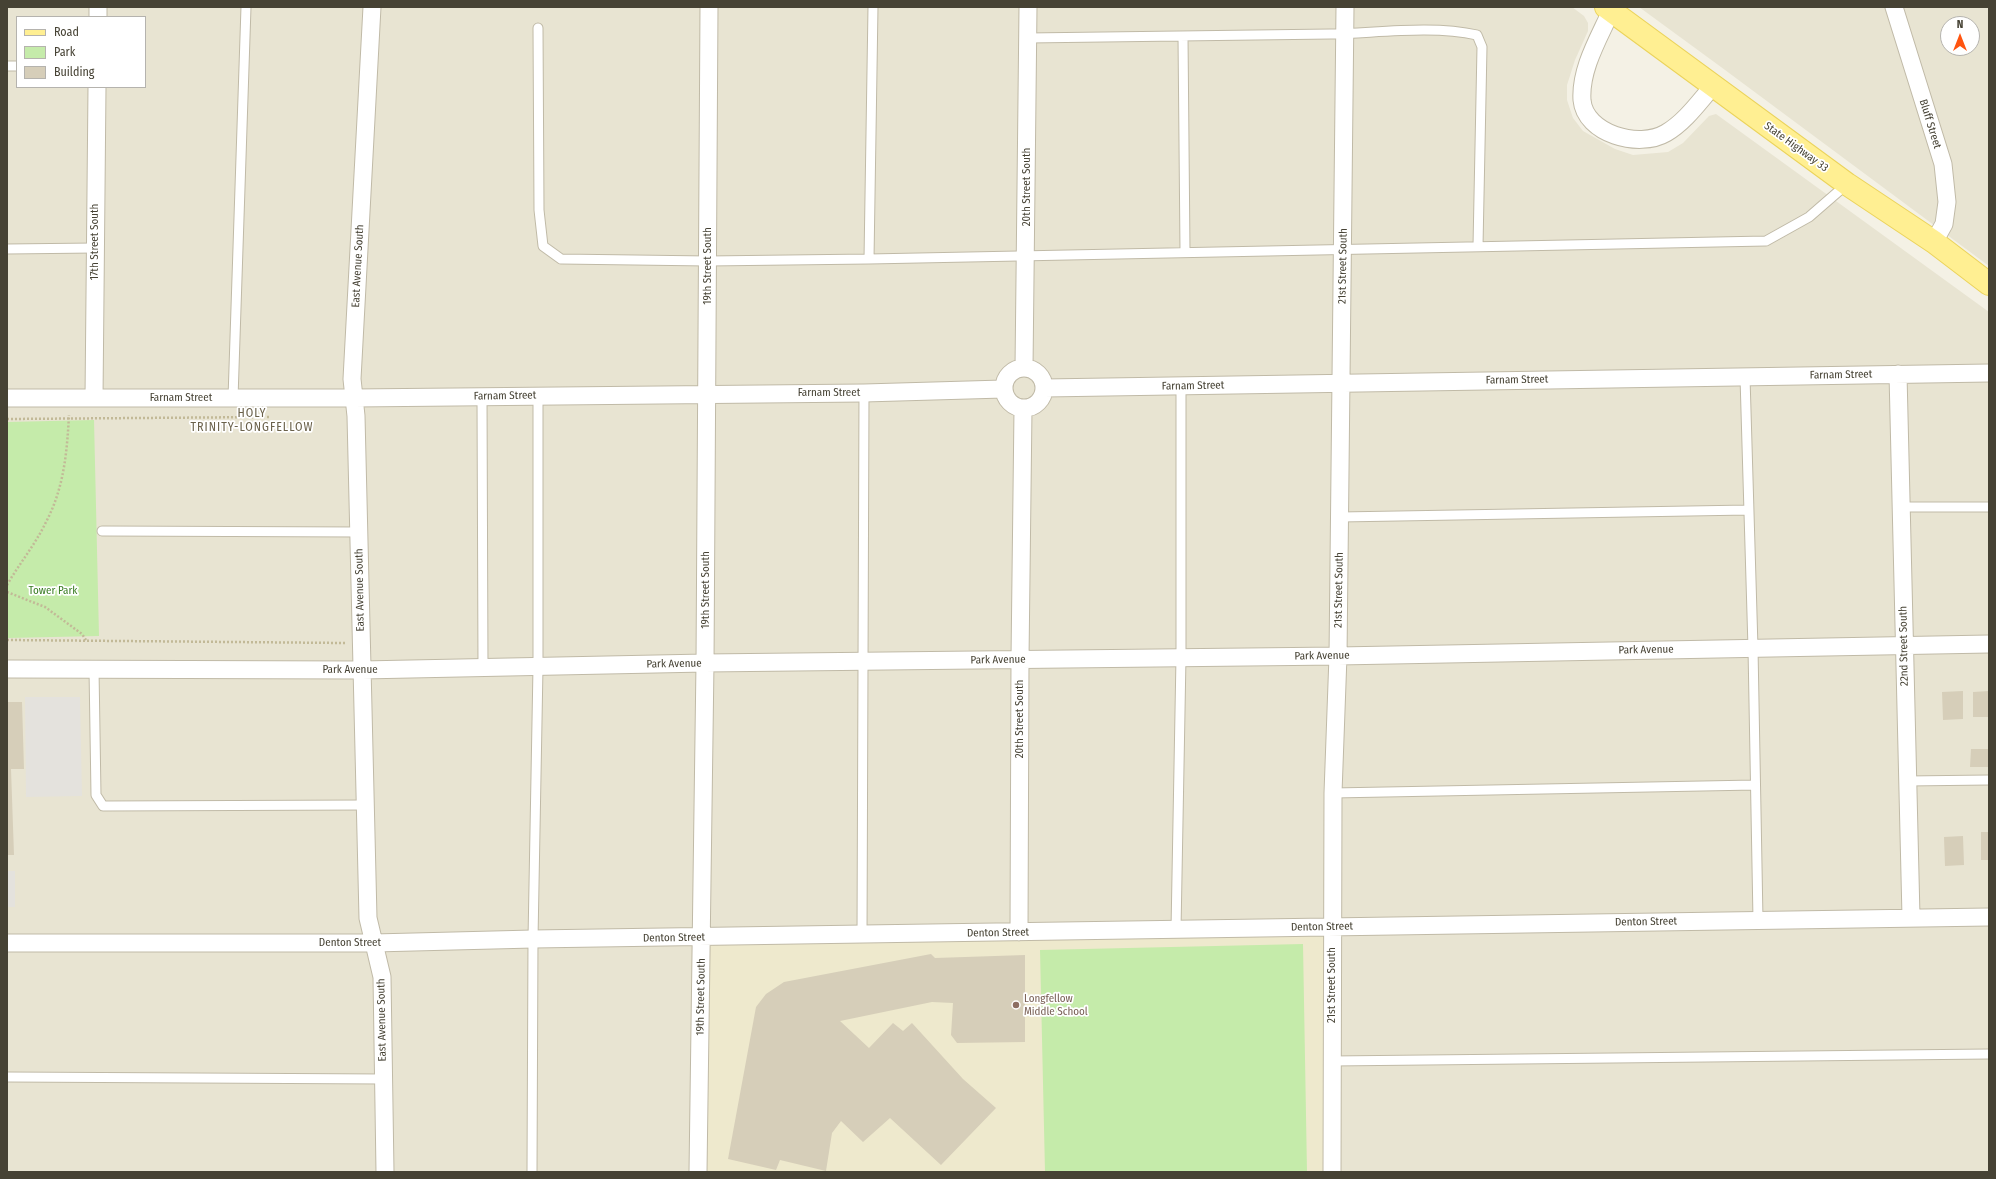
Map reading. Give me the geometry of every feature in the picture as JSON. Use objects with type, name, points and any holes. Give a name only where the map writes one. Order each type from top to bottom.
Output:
[{"type":"main road","name":"State Highway 33","points":[[1608,9],[1847,184],[1934,242],[1989,284]]},
{"type":"street","name":"East Avenue South","points":[[372,7],[352,379],[356,416],[368,918],[382,977],[385,1172]]},
{"type":"street","name":"19th Street South","points":[[698,1172],[705,663],[709,7]]},
{"type":"street","name":"20th Street South","points":[[1024,368],[1028,7]]},
{"type":"street","name":"21st Street South","points":[[1332,1172],[1334,793],[1338,656],[1344,248],[1345,7]]},
{"type":"street","name":"Bluff Street","points":[[1894,7],[1943,164],[1946,202],[1944,224],[1934,242]]},
{"type":"street","points":[[1608,9],[1586,70],[1582,91],[1582,101],[1585,114],[1604,131],[1627,138],[1640,139],[1659,136],[1676,126],[1713,86]]},
{"type":"street","name":"17th Street South","points":[[94,398],[97,88]]},
{"type":"street","points":[[1024,368],[1036,372],[1041,376],[1045,388],[1041,401],[1030,408],[1023,409],[1012,405],[1004,395],[1003,389],[1007,376],[1018,369],[1024,368]]},
{"type":"street","name":"Farnam Street","points":[[1045,388],[1989,373]]},
{"type":"street","name":"22nd Street South","points":[[1898,374],[1911,917]]},
{"type":"street","name":"Farnam Street","points":[[7,398],[354,398],[864,393],[1003,389]]},
{"type":"street","name":"20th Street South","points":[[1019,932],[1023,409]]},
{"type":"street","name":"Park Avenue","points":[[7,669],[483,669],[705,663],[1338,656],[1989,644]]},
{"type":"street","name":"Denton Street","points":[[7,943],[374,944],[533,939],[1989,917]]},
{"type":"lane","points":[[233,398],[246,7]]},
{"type":"lane","points":[[869,259],[873,7]]},
{"type":"lane","points":[[538,28],[539,210],[543,246],[561,259],[708,261],[869,259],[1185,251],[1766,240],[1809,217],[1847,184]]},
{"type":"lane","points":[[1028,38],[1345,34],[1438,31],[1459,31],[1477,35],[1482,47],[1478,246]]},
{"type":"lane","points":[[1183,36],[1185,251]]},
{"type":"lane","points":[[7,249],[95,248]]},
{"type":"lane","points":[[1745,377],[1753,648],[1758,920]]},
{"type":"lane","points":[[1176,930],[1181,657],[1181,386]]},
{"type":"lane","points":[[862,935],[864,393]]},
{"type":"lane","points":[[532,1172],[533,939],[538,667],[538,395]]},
{"type":"lane","points":[[482,396],[483,669]]},
{"type":"lane","points":[[1901,507],[1989,507]]},
{"type":"lane","points":[[1340,517],[1748,510]]},
{"type":"lane","points":[[102,531],[359,532]]},
{"type":"lane","points":[[94,669],[96,795],[103,806],[366,805]]},
{"type":"lane","points":[[1907,781],[1989,780]]},
{"type":"lane","points":[[1334,793],[1755,784]]},
{"type":"lane","points":[[1332,1060],[1989,1054]]},
{"type":"lane","points":[[7,1077],[383,1079]]},
{"type":"path","points":[[7,585],[46,522],[58,496],[68,444],[70,408]]},
{"type":"path","points":[[7,419],[69,420],[276,417]]},
{"type":"path","points":[[7,592],[45,607],[82,634],[86,640]]},
{"type":"path","points":[[7,640],[362,644]]},
{"type":"shaded area","name":"HOLY TRINITY-LONGFELLOW","points":[[7,7],[1572,7],[1584,16],[1588,23],[1588,31],[1575,60],[1567,85],[1567,100],[1573,118],[1583,131],[1615,149],[1633,155],[1668,152],[1683,143],[1709,116],[1716,114],[1989,312],[1989,1172],[7,1172]]},
{"type":"shaded area","points":[[1639,7],[1989,7],[1989,266],[1721,67]]},
{"type":"shaded area","points":[[25,697],[80,697],[82,796],[26,797]]},
{"type":"shaded area","points":[[7,871],[15,871],[15,907],[7,907]]},
{"type":"shaded area","name":"Longfellow Middle School","points":[[1333,927],[1332,1172],[698,1172],[701,937]]},
{"type":"green space","name":"Tower Park","points":[[94,420],[99,636],[7,638],[7,422]]},
{"type":"green space","points":[[1303,944],[1307,1172],[1045,1172],[1040,950]]},
{"type":"building","points":[[1963,691],[1963,719],[1943,720],[1942,692]]},
{"type":"building","points":[[1989,691],[1989,717],[1973,717],[1973,692]]},
{"type":"building","points":[[7,702],[22,702],[24,769],[11,769],[14,855],[7,855]]},
{"type":"building","points":[[1971,749],[1989,749],[1989,767],[1970,767]]},
{"type":"building","points":[[1981,832],[1989,832],[1989,860],[1981,860]]},
{"type":"building","points":[[1963,836],[1964,865],[1945,866],[1944,837]]},
{"type":"building","points":[[931,954],[935,958],[1025,955],[1025,1042],[957,1043],[951,1035],[953,1003],[932,1002],[840,1021],[869,1048],[893,1023],[903,1031],[912,1023],[963,1079],[996,1108],[941,1165],[890,1118],[863,1142],[841,1121],[832,1133],[826,1171],[780,1160],[776,1170],[728,1159],[756,1007],[766,994],[784,982]]},
{"type":"place","name":"Longfellow Middle School","points":[[1016,1005]]},
{"type":"district","name":"HOLY TRINITY-LONGFELLOW","points":[[252,421]]}]
